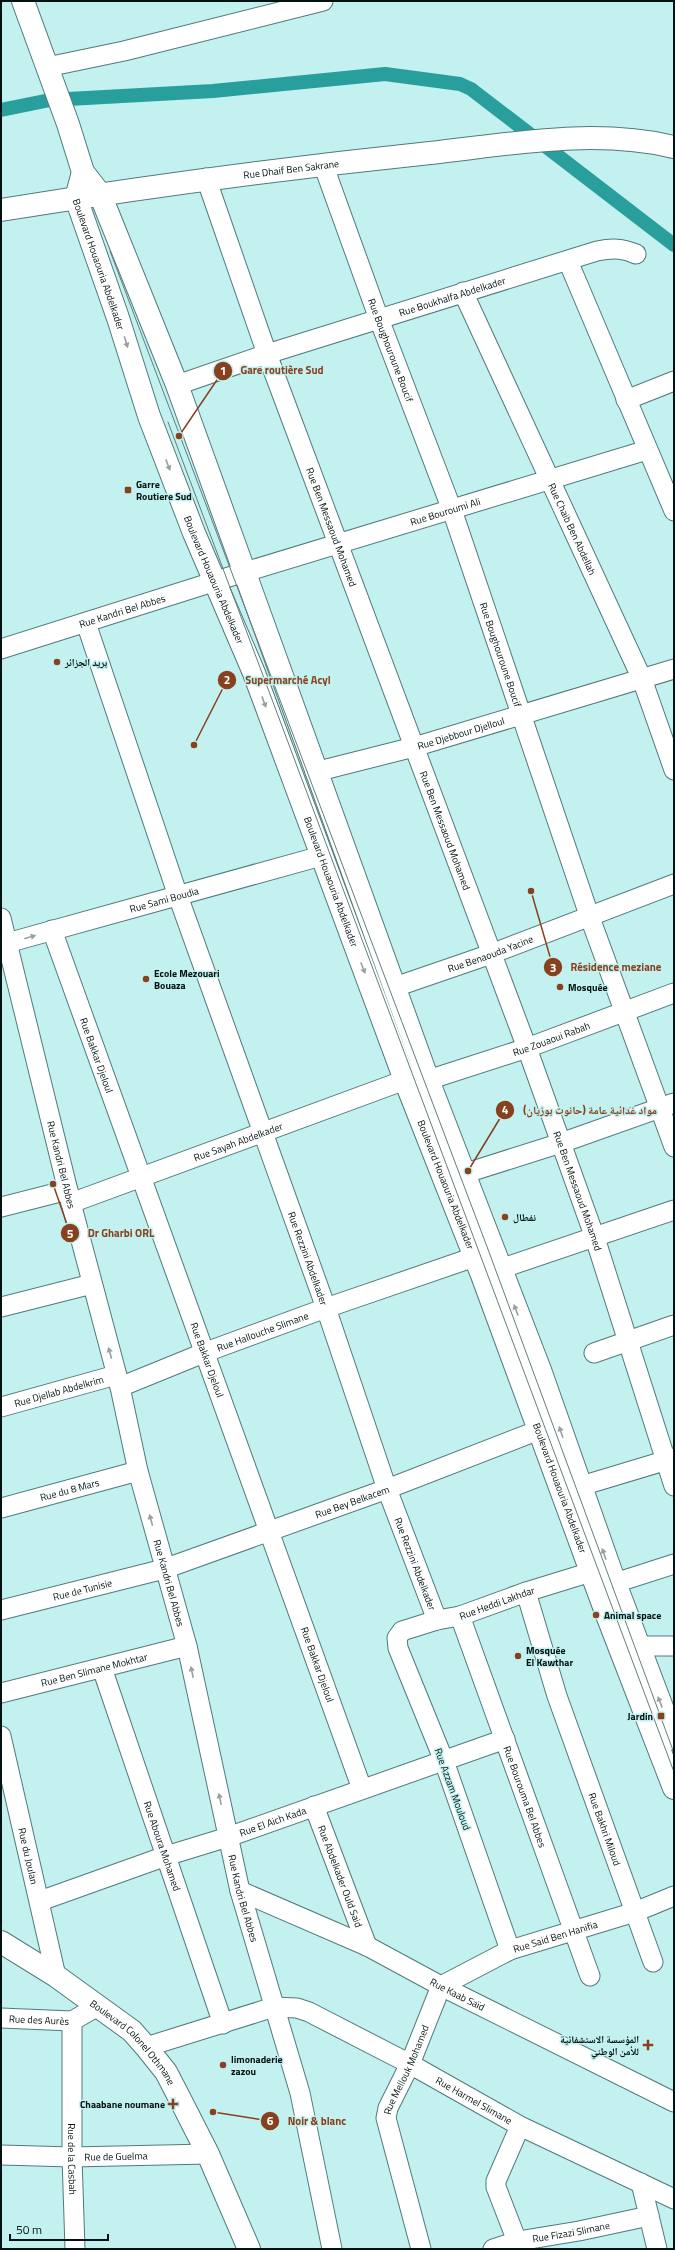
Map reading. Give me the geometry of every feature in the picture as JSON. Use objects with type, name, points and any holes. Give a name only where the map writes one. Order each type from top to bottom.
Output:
[{"type":"main road","points":[[23,1],[68,124],[83,172]]},
{"type":"main road","name":"Rue Dhaif Ben Sakrane","points":[[1,210],[206,178],[564,138],[626,139],[668,145]]},
{"type":"main road","name":"Boulevard Houaouria Abdelkader","points":[[83,172],[100,194],[177,385],[315,772],[463,1174],[488,1263],[540,1430],[591,1572],[674,1739]]},
{"type":"main road","name":"Boulevard Houaouria Abdelkader","points":[[83,172],[76,198],[118,318],[149,416],[214,582],[254,672],[405,1080],[488,1263],[540,1370],[614,1583],[631,1650],[674,1788]]},
{"type":"main road","name":"Boulevard Colonel Othmane","points":[[1,1942],[56,1976],[98,2006],[132,2031],[146,2047],[166,2072],[208,2154],[249,2249]]},
{"type":"street","points":[[50,76],[124,52],[323,1]]},
{"type":"street","name":"Rue Boughouroune Boucif","points":[[323,164],[378,319],[452,510],[623,1011],[666,1106],[674,1147]]},
{"type":"street","name":"Rue Ben Messaoud Mohamed","points":[[206,178],[267,354],[527,1048],[595,1238],[627,1341],[669,1459],[674,1486]]},
{"type":"street","name":"Rue Boukhalfa Abdelkader","points":[[177,385],[267,354],[463,292],[611,248],[626,250],[636,254]]},
{"type":"street","points":[[568,261],[646,450],[674,509]]},
{"type":"street","name":"Rue Chaib Ben Abdellah","points":[[463,292],[548,479],[642,679],[674,770]]},
{"type":"street","points":[[626,400],[674,381]]},
{"type":"street","name":"Rue Bouroumi Ali","points":[[244,573],[646,450]]},
{"type":"street","name":"Rue Kandri Bel Abbes","points":[[1,649],[244,573]]},
{"type":"street","name":"Rue Rezzini Abdelkader","points":[[86,623],[178,896],[326,1308],[387,1489],[437,1620]]},
{"type":"street","name":"Rue Djebbour Djelloul","points":[[315,772],[414,747],[674,669]]},
{"type":"street","name":"Rue Sami Boudia","points":[[7,943],[321,856]]},
{"type":"street","name":"Rue Benaouda Yacine","points":[[395,987],[491,954],[589,915],[674,884]]},
{"type":"street","name":"Rue Kandri Bel Abbes","points":[[1,918],[7,943],[9,980],[70,1197],[118,1381],[138,1471],[186,1646],[240,1891],[300,2092],[332,2249]]},
{"type":"street","name":"Rue Bakkar Djeloul","points":[[52,930],[140,1177],[271,1530],[362,1789]]},
{"type":"street","name":"Rue Zouaoui Rabah","points":[[428,1080],[527,1048],[674,993]]},
{"type":"street","name":"Rue Sayah Abdelkader","points":[[1,1207],[70,1197],[140,1177],[405,1080]]},
{"type":"street","points":[[463,1174],[561,1143],[666,1106]]},
{"type":"street","name":"Rue Hallouche Slimane","points":[[118,1381],[206,1352],[326,1308],[488,1263],[595,1238],[674,1210]]},
{"type":"street","points":[[1,1307],[92,1284]]},
{"type":"street","points":[[594,1353],[674,1325]]},
{"type":"street","name":"Rue Djellab Abdelkrim","points":[[1,1407],[118,1381]]},
{"type":"street","name":"Rue Bey Belkacem","points":[[164,1569],[387,1489],[540,1430]]},
{"type":"street","points":[[580,1486],[669,1459]]},
{"type":"street","name":"Rue du 8 Mars","points":[[1,1508],[138,1471]]},
{"type":"street","points":[[614,1583],[674,1564]]},
{"type":"street","name":"Rue de Tunisie","points":[[1,1610],[164,1569]]},
{"type":"street","name":"Rue Heddi Lakhdar","points":[[402,1631],[437,1620],[460,1616],[526,1592],[591,1572]]},
{"type":"street","name":"Rue Bakhri Miloud","points":[[526,1592],[557,1696],[653,1962]]},
{"type":"street","name":"Rue Bourouma Bel Abbes","points":[[460,1616],[590,1976]]},
{"type":"street","name":"Rue Azzam Mouloud","points":[[402,1631],[397,1638],[398,1648],[444,1761],[510,1950]]},
{"type":"street","name":"Rue Ben Slimane Mokhtar","points":[[1,1693],[186,1646]]},
{"type":"street","points":[[631,1650],[674,1646]]},
{"type":"street","name":"Rue Aboura Mohamed","points":[[102,1668],[223,2024]]},
{"type":"street","name":"Rue du Joulan","points":[[1,1736],[8,1801],[40,1901],[56,1976]]},
{"type":"street","name":"Rue El Aich Kada","points":[[40,1901],[166,1856],[228,1837],[505,1739]]},
{"type":"street","name":"Rue Abdelkader Ould Said","points":[[314,1806],[367,1946]]},
{"type":"street","name":"Rue Kaab Saïd","points":[[240,1891],[367,1946],[441,1986],[674,2102]]},
{"type":"street","name":"Rue Said Ben Hanifia","points":[[441,1986],[510,1950],[635,1912],[674,1896]]},
{"type":"street","name":"Rue Mellouk Mohamed","points":[[421,2249],[386,2118],[388,2108],[410,2064],[441,1986]]},
{"type":"street","name":"Rue des Aurès","points":[[1,2018],[72,2021],[98,2006]]},
{"type":"street","points":[[146,2047],[274,2007]]},
{"type":"street","name":"Rue Harmel Slimane","points":[[274,2007],[297,2008],[309,2012],[410,2064],[520,2126],[674,2199]]},
{"type":"street","name":"Rue de la Casbah","points":[[72,2021],[72,2157],[75,2249]]},
{"type":"street","points":[[519,2245],[496,2187],[496,2181],[520,2126]]},
{"type":"street","name":"Rue de Guelma","points":[[1,2155],[72,2157],[208,2154]]},
{"type":"street","points":[[641,2183],[657,2249]]},
{"type":"street","name":"Rue Fizazi Slimane","points":[[493,2249],[519,2245],[649,2216]]},
{"type":"waterway","points":[[1,110],[50,100],[213,91],[385,74],[460,84],[471,89],[674,245]]},
{"type":"tram line","points":[[110,251],[489,1252],[674,1753]]},
{"type":"tram line","points":[[168,422],[674,1772]]},
{"type":"place","name":"Gare routière Sud","points":[[179,436]]},
{"type":"place","name":"Garre Routiere Sud","points":[[128,490]]},
{"type":"place","name":"بريد الجزائر","points":[[57,662]]},
{"type":"place","name":"Supermarché Acyl","points":[[194,745]]},
{"type":"place","name":"Résidence meziane","points":[[531,891]]},
{"type":"place","name":"Ecole Mezouari Bouaza","points":[[146,979]]},
{"type":"place","name":"Mosquée","points":[[560,987]]},
{"type":"place","name":"مواد غدائية عامة (حانوت بوزيان)","points":[[468,1171]]},
{"type":"place","name":"Dr Gharbi ORL","points":[[53,1184]]},
{"type":"place","name":"نفطال","points":[[505,1217]]},
{"type":"place","name":"Animal space","points":[[596,1615]]},
{"type":"place","name":"Mosquée El Kawthar","points":[[518,1656]]},
{"type":"place","name":"Jardin","points":[[661,1716]]},
{"type":"place","name":"المؤسسة الاستشفائية للأمن الوطني","points":[[648,2045]]},
{"type":"place","name":"limonaderie zazou","points":[[223,2065]]},
{"type":"place","name":"Chaabane noumane","points":[[173,2104]]},
{"type":"place","name":"Noir & blanc","points":[[213,2112]]}]
